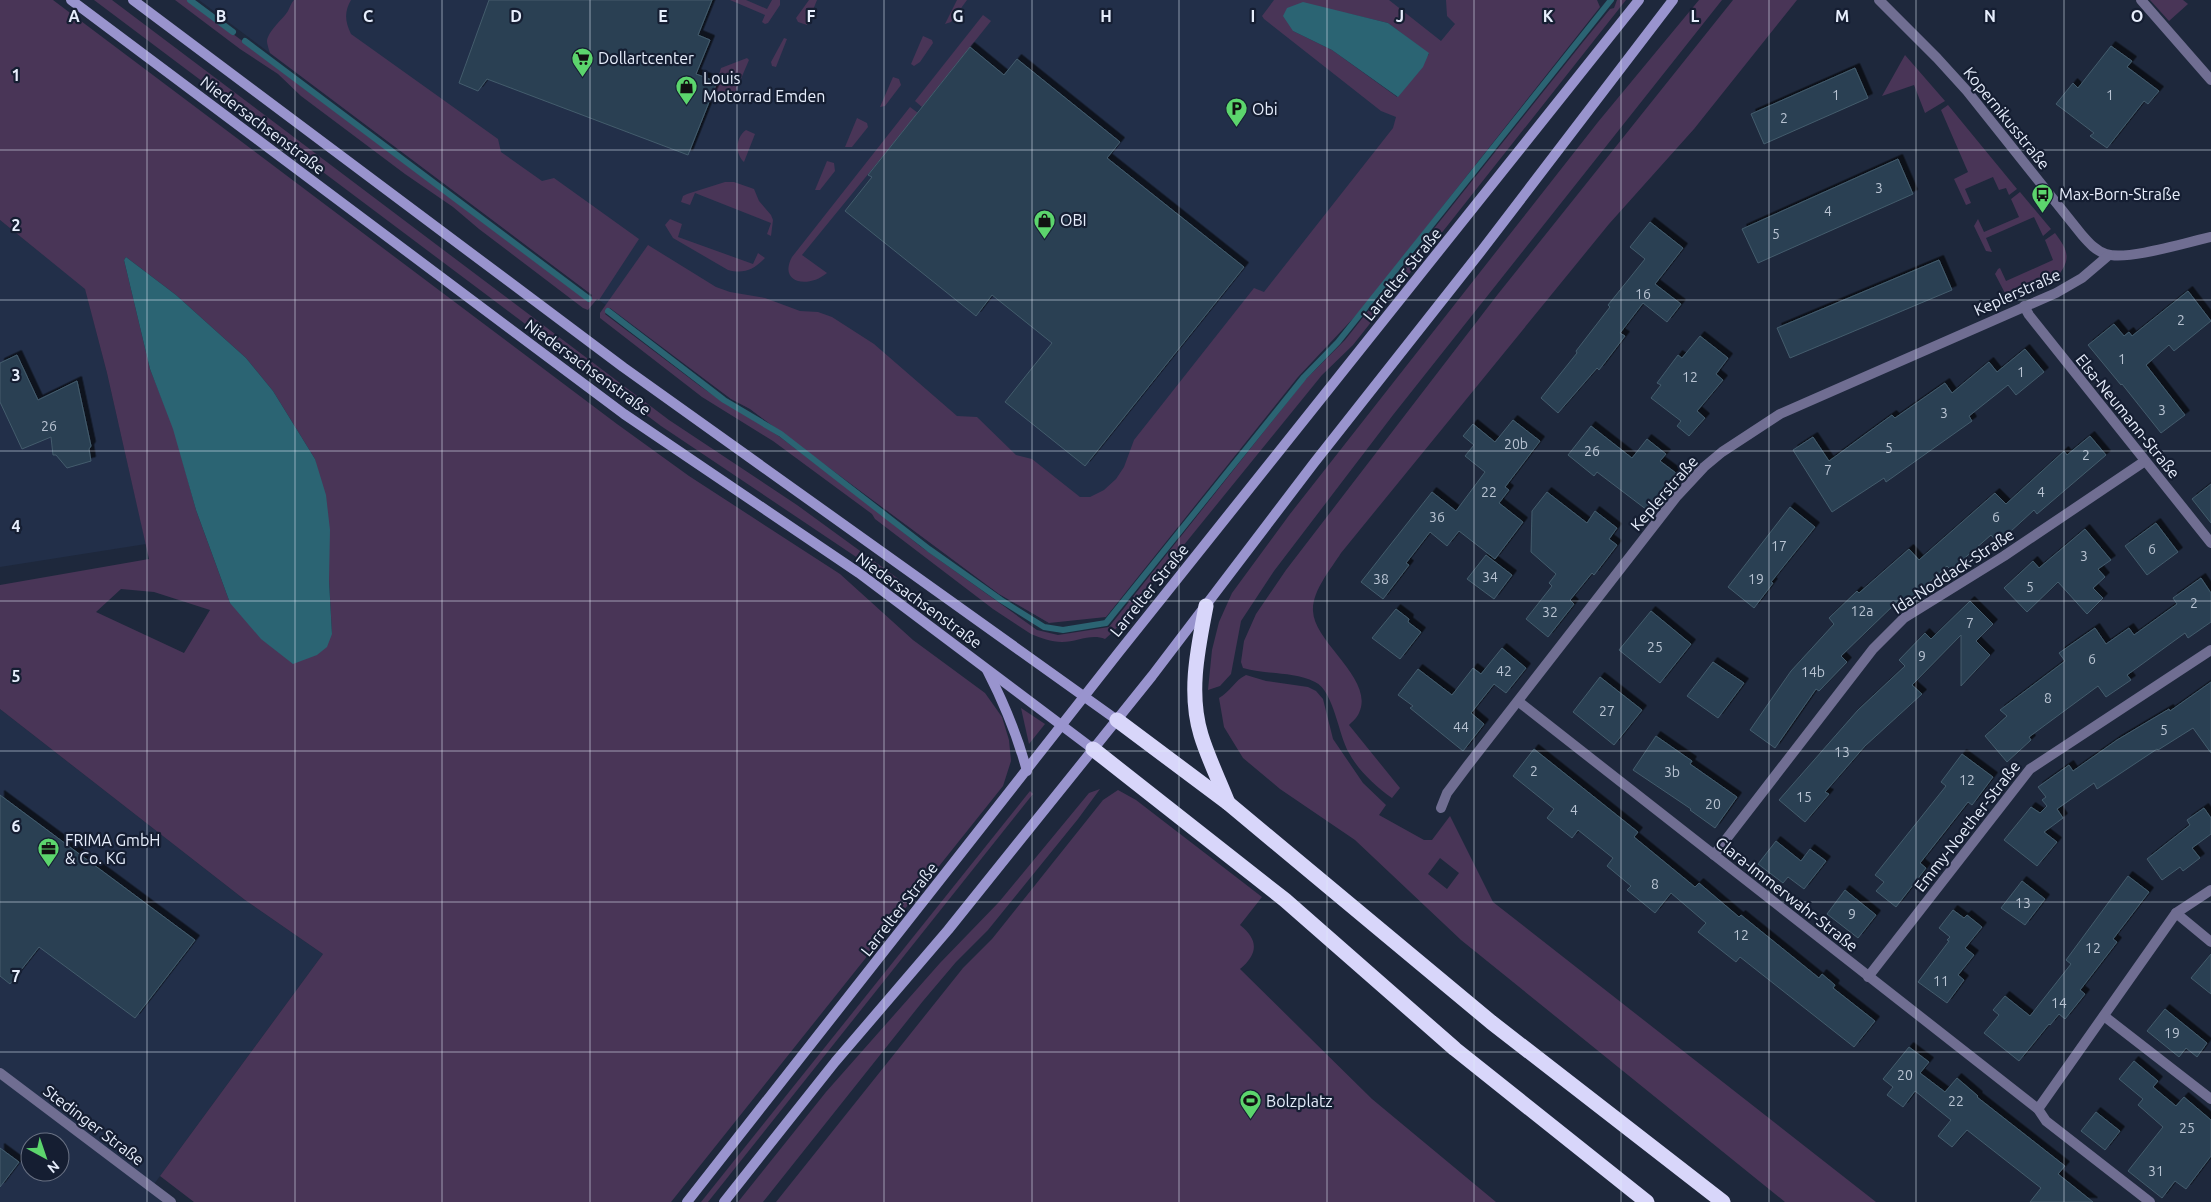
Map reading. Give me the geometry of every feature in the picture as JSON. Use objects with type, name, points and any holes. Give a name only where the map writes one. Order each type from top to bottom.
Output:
[{"type":"highway","points":[[1206,606],[1195,672],[1196,709],[1201,736],[1228,803]]},
{"type":"highway","points":[[1117,720],[1228,803],[1490,1022],[1723,1202]]},
{"type":"highway","points":[[1094,749],[1285,900],[1462,1055],[1647,1202]]},
{"type":"main road","name":"Niedersachsenstraße","points":[[71,0],[624,414],[859,573],[1094,749]]},
{"type":"main road","name":"Niedersachsenstraße","points":[[133,0],[623,367],[1117,720]]},
{"type":"main road","name":"Larrelter Straße","points":[[687,1202],[1063,725],[1083,697],[1639,0]]},
{"type":"main road","points":[[724,1202],[835,1062],[948,930],[1117,720],[1314,463],[1482,250],[1673,0]]},
{"type":"main road","points":[[986,667],[1008,712],[1018,738],[1026,771]]},
{"type":"street","name":"Kopernikusstraße","points":[[1879,0],[1931,51],[1967,92],[2082,235],[2093,247],[2109,255]]},
{"type":"street","points":[[2141,0],[2211,80]]},
{"type":"street","points":[[2109,255],[2133,254],[2211,237]]},
{"type":"street","name":"Keplerstraße","points":[[1441,808],[1447,794],[1677,496],[1704,467],[1722,452],[1780,414],[2066,288],[2082,278],[2109,255]]},
{"type":"street","name":"Elsa-Neumann-Straße","points":[[2024,306],[2029,315],[2211,544]]},
{"type":"street","name":"Ida-Noddack-Straße","points":[[1714,855],[1873,649],[1904,618],[2013,550],[2145,461]]},
{"type":"street","name":"Emmy-Noether-Straße","points":[[1868,977],[2030,769],[2211,650]]},
{"type":"street","name":"Clara-Immerwahr-Straße","points":[[1519,702],[2038,1109],[2046,1121],[2150,1202]]},
{"type":"street","points":[[2038,1109],[2176,913],[2211,890]]},
{"type":"street","points":[[2176,913],[2211,942]]},
{"type":"street","points":[[2104,1016],[2211,1099]]},
{"type":"street","name":"Stedinger Straße","points":[[0,1073],[171,1202]]},
{"type":"shaded area","points":[[0,0],[53,0],[617,424],[689,476],[840,574],[913,640],[985,693],[1002,717],[1009,740],[1011,761],[1003,786],[671,1202],[194,1202],[160,1176],[323,954],[245,900],[0,709],[0,585],[149,559],[107,373],[85,289],[0,220]],"holes":[[[126,257],[176,295],[246,358],[273,391],[315,459],[329,580],[332,634],[230,603],[196,510],[174,429],[150,369],[124,260]],[[121,589],[154,592],[210,610],[184,653],[96,612]]]},
{"type":"shaded area","points":[[94,0],[112,0],[669,420],[797,505],[900,580],[900,583],[886,577],[661,426]]},
{"type":"shaded area","points":[[175,0],[188,0],[588,301],[592,295],[270,53],[267,42],[268,37],[294,0],[351,0],[346,17],[351,34],[498,139],[501,152],[542,181],[554,178],[639,239],[599,300],[597,299],[588,310],[583,308],[453,207],[405,174],[301,96],[278,74],[240,49]]},
{"type":"shaded area","points":[[199,0],[1587,0],[1049,623],[999,594],[750,409],[731,399]]},
{"type":"shaded area","points":[[730,0],[746,0],[767,9],[772,0],[780,0],[780,5],[768,23],[765,24],[762,22],[765,15]]},
{"type":"shaded area","points":[[809,0],[817,0],[807,25],[798,22],[796,18]]},
{"type":"shaded area","points":[[957,0],[967,0],[951,22],[945,24]]},
{"type":"shaded area","points":[[1274,0],[1389,0],[1441,41],[1455,24],[1447,16],[1446,0],[1597,0],[1600,7],[1361,310],[1298,377],[1106,617],[1049,623],[999,594],[750,409],[731,399],[610,308],[605,314],[700,386],[780,437],[866,502],[920,546],[1037,630],[1058,635],[1109,627],[1304,381],[1345,340],[1583,42],[1610,9],[1614,8],[1617,0],[1626,0],[1353,345],[1322,375],[1114,631],[1105,639],[1089,637],[1068,642],[1058,642],[1031,634],[993,609],[875,519],[872,514],[773,441],[702,397],[600,318],[600,313],[648,245],[716,287],[730,292],[765,298],[800,311],[818,312],[832,317],[874,344],[957,416],[977,417],[1016,455],[1032,459],[1080,497],[1090,497],[1104,490],[1116,479],[1124,467],[1134,440],[1254,288],[1264,292],[1393,128],[1396,117],[1381,111],[1262,16]],"holes":[[[1346,13],[1388,23],[1429,54],[1397,97],[1332,50],[1293,31]]]},
{"type":"shaded area","points":[[1699,0],[1722,0],[1393,415],[1274,571],[1241,621],[1231,674],[1220,686],[1208,690],[1212,650],[1219,622],[1232,593],[1290,514],[1598,122]]},
{"type":"shaded area","points":[[1733,0],[1797,0],[1694,129],[1609,224],[1341,553],[1319,588],[1313,611],[1316,623],[1323,636],[1352,674],[1359,687],[1362,700],[1358,715],[1349,725],[1400,788],[1392,798],[1357,766],[1345,745],[1327,694],[1321,687],[1315,682],[1297,676],[1243,668],[1241,662],[1244,641],[1256,614],[1286,570],[1498,294]]},
{"type":"shaded area","points":[[2150,0],[2183,0],[2188,4],[2169,21]]},
{"type":"shaded area","points":[[1303,2],[1388,23],[1429,53],[1423,67],[1398,97],[1332,50],[1293,31],[1283,16],[1287,8]]},
{"type":"shaded area","points":[[983,15],[991,21],[922,107],[915,101]]},
{"type":"shaded area","points":[[923,36],[932,40],[933,43],[920,62],[914,66],[911,64]]},
{"type":"shaded area","points":[[784,38],[787,39],[776,67],[772,66],[771,62]]},
{"type":"shaded area","points":[[1905,55],[1945,101],[1925,113],[1914,85],[1882,96]]},
{"type":"shaded area","points":[[747,58],[749,60],[734,95],[731,96],[714,90],[721,68]]},
{"type":"shaded area","points":[[893,77],[899,79],[901,85],[885,106],[880,107]]},
{"type":"shaded area","points":[[1948,105],[2017,189],[2009,195],[2006,188],[1999,190],[1993,177],[1965,189],[1971,203],[1966,205],[1954,179],[1968,172],[1941,110]]},
{"type":"shaded area","points":[[910,107],[918,113],[802,255],[827,273],[812,281],[797,281],[792,278],[789,273],[789,266],[792,257]]},
{"type":"shaded area","points":[[857,118],[867,123],[868,127],[852,147],[845,147]]},
{"type":"shaded area","points":[[746,130],[755,134],[744,162],[739,155],[738,142],[742,133]]},
{"type":"shaded area","points":[[827,161],[834,163],[835,171],[820,190],[815,190]]},
{"type":"shaded area","points":[[725,182],[734,182],[754,189],[759,201],[773,220],[771,236],[767,234],[771,223],[695,193],[690,205],[681,202],[683,196],[687,194]]},
{"type":"shaded area","points":[[2020,192],[2051,229],[2043,236],[2034,217],[1986,238],[1992,252],[1986,251],[1974,226],[1978,219],[1984,232],[2019,217],[2011,199]]},
{"type":"shaded area","points":[[670,219],[682,224],[678,237],[753,264],[758,253],[765,258],[748,270],[739,272],[728,270],[673,238],[665,225]]},
{"type":"shaded area","points":[[0,220],[85,288],[107,373],[146,544],[0,567]]},
{"type":"shaded area","points":[[2055,233],[2065,248],[2067,257],[2060,273],[2007,297],[1995,274],[1998,269],[2000,268],[2006,281],[2053,260],[2045,240]]},
{"type":"shaded area","points":[[126,257],[176,295],[246,358],[273,391],[315,459],[326,495],[330,530],[329,580],[332,634],[327,647],[317,655],[293,664],[261,639],[230,603],[196,510],[173,429],[150,369],[124,260]]},
{"type":"shaded area","points":[[1246,675],[1266,681],[1308,687],[1316,691],[1323,699],[1333,739],[1363,783],[1386,805],[1379,815],[1424,840],[1432,840],[1450,816],[1493,902],[1876,1202],[1785,1202],[1461,940],[1355,840],[1280,789],[1243,758],[1224,727],[1219,698]],"holes":[[[1440,858],[1459,873],[1447,889],[1428,874]]]},
{"type":"shaded area","points":[[1021,708],[1045,724],[1029,744]]},
{"type":"shaded area","points":[[0,709],[245,900],[323,954],[152,1187],[171,1202],[0,1202]]},
{"type":"shaded area","points":[[1100,789],[988,930],[956,962],[923,1001],[763,1202],[738,1202],[826,1092],[940,963],[999,902],[1089,793]]},
{"type":"shaded area","points":[[1118,790],[1136,800],[1262,897],[1240,925],[1251,936],[1254,947],[1250,958],[1240,969],[1372,1099],[1496,1202],[776,1202],[963,968],[992,939],[1103,800]]},
{"type":"shaded area","points":[[1030,791],[1033,794],[708,1202],[701,1202]]},
{"type":"building","name":"Dollartcenter","points":[[489,0],[712,0],[698,35],[710,40],[696,74],[717,82],[688,155],[487,79],[478,91],[459,83]]},
{"type":"building","points":[[2111,46],[2132,61],[2127,67],[2159,91],[2148,104],[2144,101],[2107,148],[2090,136],[2094,133],[2056,104],[2073,83],[2078,88]]},
{"type":"building","name":"OBI","points":[[970,47],[1004,75],[1017,59],[1120,142],[1107,158],[1244,267],[1085,466],[1005,402],[1052,343],[992,295],[976,316],[845,211],[872,177],[868,175]]},
{"type":"building","points":[[1855,68],[1868,98],[1764,144],[1751,114]]},
{"type":"building","points":[[1898,159],[1913,194],[1758,263],[1742,229]]},
{"type":"building","points":[[1650,222],[1683,248],[1655,284],[1681,304],[1667,322],[1643,303],[1620,333],[1625,336],[1599,370],[1597,368],[1558,413],[1541,398],[1577,353],[1576,351],[1610,307],[1608,305],[1645,259],[1630,247]]},
{"type":"building","points":[[1939,260],[1952,290],[1790,358],[1777,328]]},
{"type":"building","points":[[2188,291],[2211,321],[2174,351],[2169,345],[2146,365],[2185,415],[2161,433],[2088,345],[2114,324],[2124,336],[2129,332],[2132,336]]},
{"type":"building","points":[[1700,336],[1728,358],[1716,374],[1723,380],[1697,411],[1705,418],[1689,436],[1677,426],[1681,421],[1651,398],[1661,385],[1657,383],[1678,355],[1682,358]]},
{"type":"building","points":[[2025,349],[2044,372],[2016,395],[2008,385],[1969,416],[1972,421],[1886,482],[1884,478],[1832,512],[1793,450],[1813,437],[1829,461],[1892,415],[1895,418],[1945,383],[1952,393],[1989,362],[1997,372]]},
{"type":"building","points":[[17,355],[38,400],[77,381],[91,446],[89,449],[91,461],[67,468],[56,455],[53,455],[51,437],[22,449],[0,402],[0,363]]},
{"type":"building","points":[[1513,420],[1540,441],[1505,487],[1509,490],[1499,503],[1523,522],[1495,559],[1459,531],[1447,546],[1430,532],[1406,563],[1409,565],[1383,599],[1361,582],[1432,492],[1456,511],[1485,472],[1465,456],[1474,445],[1463,436],[1473,424],[1495,442]]},
{"type":"building","points":[[1591,426],[1632,458],[1647,439],[1666,454],[1660,461],[1676,473],[1647,510],[1597,472],[1594,476],[1568,455]]},
{"type":"building","points":[[2090,436],[2106,455],[2037,514],[2034,510],[1998,543],[1991,535],[1951,570],[1947,566],[1902,607],[1897,602],[1841,656],[1847,662],[1819,691],[1816,689],[1775,748],[1750,730],[1791,671],[1834,624],[1829,618],[1857,591],[1859,593],[1909,549],[1919,560],[1995,493],[2006,504],[2064,451],[2067,455]]},
{"type":"building","points":[[2211,484],[2211,523],[2192,499]]},
{"type":"building","points":[[1547,492],[1587,523],[1595,511],[1617,528],[1609,539],[1617,545],[1594,575],[1592,573],[1570,600],[1574,604],[1548,637],[1526,619],[1552,586],[1549,583],[1556,574],[1531,552],[1532,511]]},
{"type":"building","points":[[1790,507],[1815,527],[1771,582],[1773,583],[1754,608],[1728,587]]},
{"type":"building","points":[[2156,523],[2178,552],[2147,575],[2125,546]]},
{"type":"building","points":[[2085,529],[2111,560],[2098,569],[2105,577],[2093,588],[2103,598],[2087,614],[2058,582],[2027,612],[2004,588],[2033,561],[2039,568]]},
{"type":"building","points":[[1486,555],[1512,575],[1494,599],[1467,579]]},
{"type":"building","points":[[2201,578],[2211,593],[2211,622],[2188,638],[2185,633],[2127,675],[2131,680],[2106,697],[2098,686],[2029,737],[2031,740],[2007,762],[1985,736],[2007,716],[2000,710],[2065,661],[2059,653],[2095,628],[2106,644],[2129,628],[2134,635],[2177,604],[2173,598]]},
{"type":"building","points":[[1970,601],[1993,624],[1976,641],[1990,655],[1961,686],[1961,635],[1912,685],[1922,694],[1865,746],[1825,792],[1829,794],[1805,822],[1779,800],[1858,710],[1905,666],[1899,660],[1925,633],[1931,639]]},
{"type":"building","points":[[1396,609],[1421,632],[1400,659],[1372,638]]},
{"type":"building","points":[[1651,611],[1691,644],[1660,683],[1619,650]]},
{"type":"building","points":[[1502,648],[1526,668],[1506,693],[1494,684],[1471,713],[1484,724],[1463,751],[1410,708],[1413,706],[1398,695],[1418,669],[1452,695],[1473,668],[1481,674]]},
{"type":"building","points":[[1713,662],[1744,683],[1718,718],[1687,696]]},
{"type":"building","points":[[1600,677],[1642,710],[1614,745],[1573,712]]},
{"type":"building","points":[[2211,682],[2211,753],[2193,728],[2157,749],[2097,789],[2094,783],[2057,809],[2063,818],[2044,832],[2057,842],[2037,866],[2004,840],[2031,807],[2040,813],[2047,806],[2042,800],[2046,797],[2038,787],[2069,765],[2073,771],[2117,740],[2169,709],[2170,711]]},
{"type":"building","points":[[1656,736],[1692,761],[1690,764],[1737,797],[1715,828],[1691,809],[1633,770]]},
{"type":"building","points":[[1534,749],[1638,832],[1634,837],[1695,887],[1699,883],[1739,917],[1741,915],[1819,978],[1822,974],[1835,985],[1833,988],[1875,1021],[1854,1047],[1740,957],[1736,962],[1698,932],[1706,923],[1671,893],[1655,913],[1627,890],[1631,886],[1607,866],[1613,858],[1578,830],[1572,838],[1547,818],[1554,809],[1513,776]]},
{"type":"building","points":[[1962,754],[1993,777],[1972,805],[1968,802],[1920,863],[1926,868],[1896,907],[1876,891],[1884,882],[1875,875],[1946,786],[1941,782]]},
{"type":"building","name":"FRIMA GmbH & Co. KG","points":[[0,795],[195,940],[135,1018],[39,947],[10,984],[0,976]]},
{"type":"building","points":[[2204,808],[2211,818],[2211,834],[2192,848],[2200,858],[2183,871],[2180,867],[2162,880],[2147,859],[2190,825],[2187,820]]},
{"type":"building","points":[[1776,841],[1801,861],[1810,849],[1826,861],[1804,889],[1788,877],[1783,883],[1758,864]]},
{"type":"building","points":[[2128,876],[2149,892],[2113,939],[2117,942],[2080,990],[2085,994],[2065,1019],[2059,1014],[2049,1024],[2019,1061],[1984,1033],[1999,1015],[1993,1010],[2005,996],[2030,1016],[2071,964],[2066,960]]},
{"type":"building","points":[[2022,881],[2045,899],[2025,925],[2001,908]]},
{"type":"building","points":[[1845,890],[1876,915],[1858,938],[1827,914]]},
{"type":"building","points":[[1953,910],[1964,918],[1967,915],[1982,927],[1965,948],[1974,955],[1958,975],[1964,980],[1947,1003],[1918,982],[1949,941],[1947,940],[1950,937],[1939,928]]},
{"type":"building","points":[[2211,954],[2211,994],[2191,978]]},
{"type":"building","points":[[2165,1009],[2207,1043],[2197,1057],[2186,1048],[2179,1057],[2147,1031]]},
{"type":"building","points":[[1909,1047],[1929,1062],[1920,1073],[1945,1092],[1957,1078],[1977,1097],[2065,1166],[2058,1174],[2093,1202],[2030,1202],[2041,1188],[1967,1130],[1952,1147],[1938,1136],[1951,1120],[1915,1091],[1903,1107],[1887,1095],[1893,1087],[1883,1079]]},
{"type":"building","points":[[2134,1061],[2158,1081],[2153,1087],[2176,1106],[2184,1097],[2211,1120],[2211,1156],[2186,1189],[2175,1181],[2162,1198],[2128,1171],[2163,1127],[2138,1105],[2143,1099],[2119,1079]]},
{"type":"building","points":[[2096,1112],[2120,1131],[2105,1150],[2081,1131]]},
{"type":"building","points":[[0,1148],[19,1162],[0,1187]]},
{"type":"waterway","points":[[190,0],[233,32]]},
{"type":"waterway","points":[[608,311],[724,400],[781,434],[929,549],[1001,600],[1044,627],[1063,630],[1106,623],[1304,377],[1338,342],[1611,0]]},
{"type":"waterway","points":[[245,41],[589,299]]},
{"type":"place","name":"Dollartcenter","points":[[582,77]]},
{"type":"place","name":"Louis Motorrad Emden","points":[[687,106]]},
{"type":"place","name":"Obi","points":[[1236,128]]},
{"type":"place","name":"Max-Born-Straße","points":[[2043,213]]},
{"type":"place","name":"OBI","points":[[1044,239]]},
{"type":"place","name":"FRIMA GmbH & Co. KG","points":[[49,868]]},
{"type":"place","name":"Bolzplatz","points":[[1250,1120]]}]
